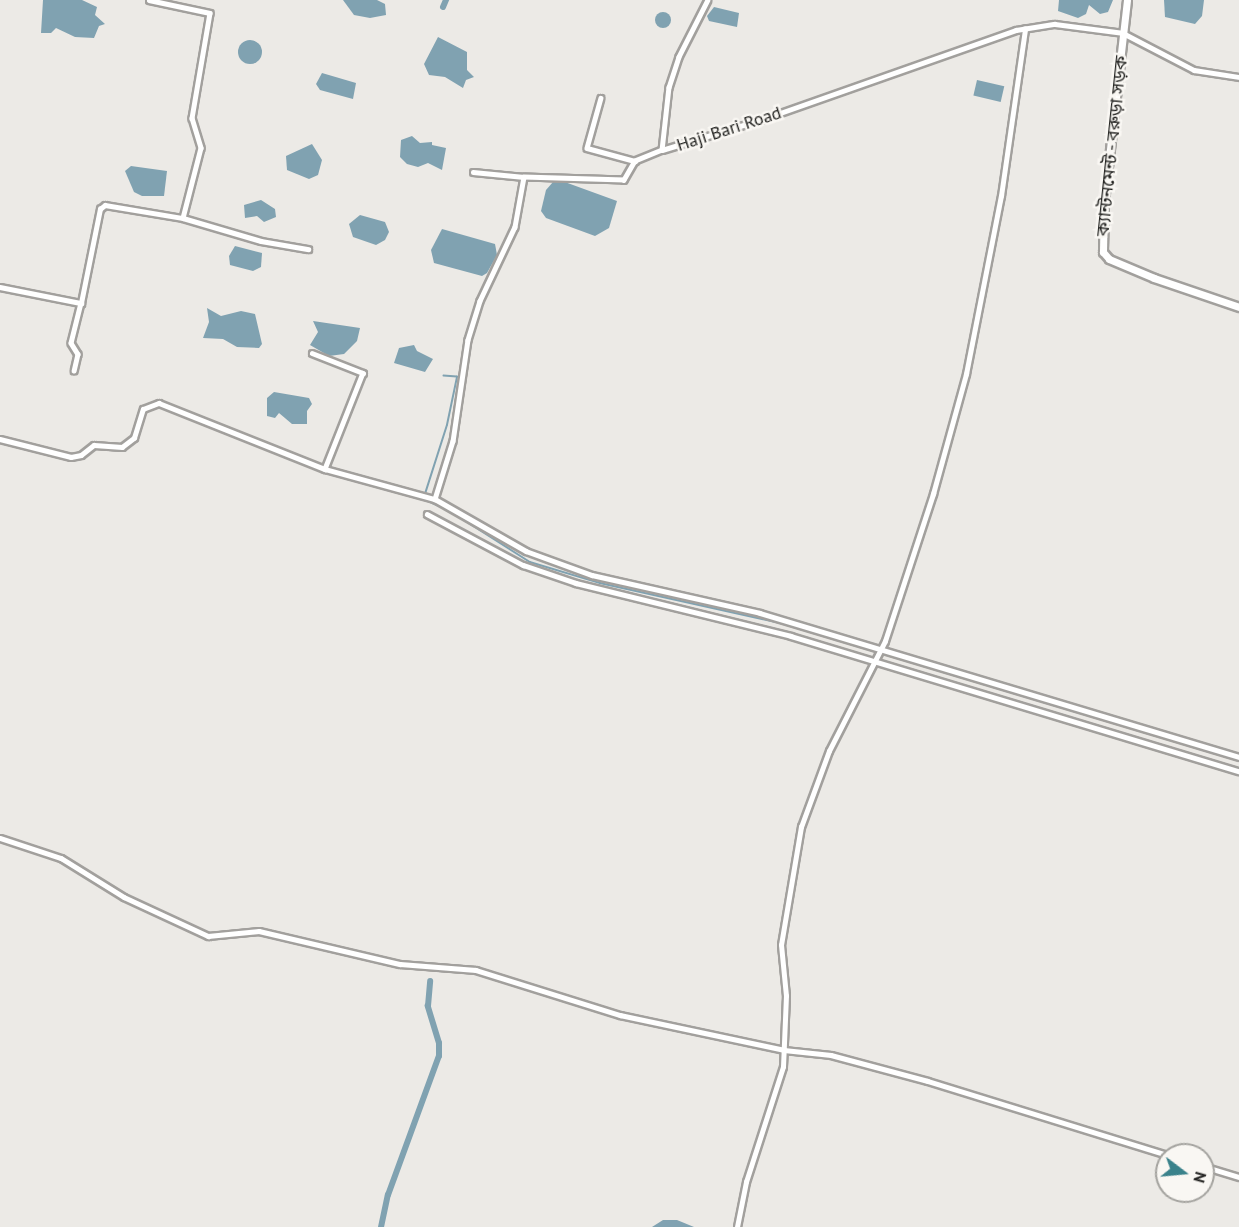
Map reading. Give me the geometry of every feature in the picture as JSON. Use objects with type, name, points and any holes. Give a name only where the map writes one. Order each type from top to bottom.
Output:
[{"type":"main road","name":"ক্যান্টনমেন্ট - বরুড়া সড়ক","points":[[1127,0],[1104,203],[1103,252],[1109,258],[1154,278],[1239,307]]},
{"type":"street","points":[[150,0],[210,13],[192,118],[201,148],[183,218]]},
{"type":"street","name":"Haji Bari Road","points":[[708,0],[679,57],[669,87],[662,150],[766,118],[878,76],[1025,28],[1054,24],[1123,33]]},
{"type":"street","points":[[737,1227],[746,1182],[777,1091],[784,1050],[786,996],[781,945],[801,828],[828,751],[880,649],[933,494],[966,374],[1001,196],[1025,28]]},
{"type":"street","points":[[1123,33],[1194,70],[1239,77]]},
{"type":"street","points":[[601,98],[587,148],[635,161],[662,150]]},
{"type":"street","points":[[473,171],[524,177],[624,180],[635,161]]},
{"type":"street","points":[[434,498],[453,441],[468,340],[480,301],[515,227],[524,177]]},
{"type":"street","points":[[74,370],[78,354],[71,343],[101,206],[183,218],[261,241],[309,249]]},
{"type":"street","points":[[0,287],[81,303]]},
{"type":"street","points":[[312,352],[363,373],[325,469]]},
{"type":"street","points":[[0,439],[76,457],[94,445],[122,447],[131,443],[143,409],[159,403],[325,469],[434,498],[526,551],[592,575],[760,613],[1239,757]]},
{"type":"street","points":[[427,514],[523,565],[576,583],[876,658],[1239,771]]},
{"type":"street","points":[[0,838],[62,858],[132,901],[208,936],[259,931],[400,964],[476,970],[620,1015],[784,1050],[831,1055],[928,1081],[1155,1151]]},
{"type":"street","points":[[1215,1170],[1239,1177]]},
{"type":"water","points":[[43,0],[82,0],[97,7],[95,15],[105,24],[99,26],[94,38],[75,37],[56,28],[51,33],[41,33]]},
{"type":"water","points":[[343,0],[377,0],[385,4],[386,15],[370,18],[354,15]]},
{"type":"water","points":[[1059,0],[1113,0],[1108,12],[1100,14],[1089,5],[1086,14],[1078,18],[1058,11]]},
{"type":"water","points":[[1164,0],[1204,0],[1202,16],[1195,24],[1165,17]]},
{"type":"water","points":[[714,7],[739,13],[737,27],[709,21],[707,16]]},
{"type":"water","points":[[660,12],[666,12],[671,20],[669,26],[660,28],[655,23],[655,17]]},
{"type":"water","points":[[438,37],[467,52],[467,70],[474,77],[466,80],[463,88],[445,77],[429,75],[424,64]]},
{"type":"water","points":[[250,40],[259,43],[262,52],[259,61],[250,64],[241,61],[238,52],[241,43]]},
{"type":"water","points":[[322,73],[356,83],[353,99],[320,90],[316,84]]},
{"type":"water","points":[[977,80],[1004,86],[1001,102],[973,96]]},
{"type":"water","points":[[412,136],[420,143],[432,142],[432,145],[446,148],[442,170],[428,163],[418,167],[407,164],[400,157],[401,140]]},
{"type":"water","points":[[312,144],[322,160],[318,175],[309,179],[287,170],[286,156]]},
{"type":"water","points":[[131,166],[167,171],[164,196],[142,196],[134,192],[125,171]]},
{"type":"water","points":[[562,181],[617,201],[609,228],[595,236],[546,218],[541,211],[546,190],[553,182]]},
{"type":"water","points":[[261,200],[275,209],[276,217],[264,222],[257,216],[245,218],[244,205]]},
{"type":"water","points":[[360,215],[385,222],[389,232],[385,240],[376,245],[353,237],[349,224]]},
{"type":"water","points":[[442,229],[495,244],[497,255],[487,273],[482,276],[434,263],[431,250]]},
{"type":"water","points":[[235,246],[262,253],[261,267],[253,271],[230,265],[229,256]]},
{"type":"water","points":[[207,308],[221,316],[241,311],[255,314],[262,344],[259,348],[237,347],[223,339],[203,338],[209,322]]},
{"type":"water","points":[[313,321],[360,328],[357,341],[344,354],[329,356],[310,345],[318,332]]},
{"type":"water","points":[[414,345],[417,351],[433,359],[425,372],[394,363],[399,348]]},
{"type":"water","points":[[274,392],[309,398],[312,404],[307,411],[307,424],[292,424],[279,413],[275,418],[267,416],[267,398]]},
{"type":"water","points":[[663,1220],[677,1220],[694,1227],[652,1227]]},
{"type":"waterway","points":[[443,7],[446,0]]},
{"type":"waterway","points":[[425,494],[447,425],[457,377],[444,376]]},
{"type":"waterway","points":[[424,499],[450,511],[530,562],[600,583],[798,627]]},
{"type":"waterway","points":[[868,648],[1239,761]]},
{"type":"waterway","points":[[381,1227],[388,1195],[439,1056],[439,1043],[428,1006],[430,981]]}]
